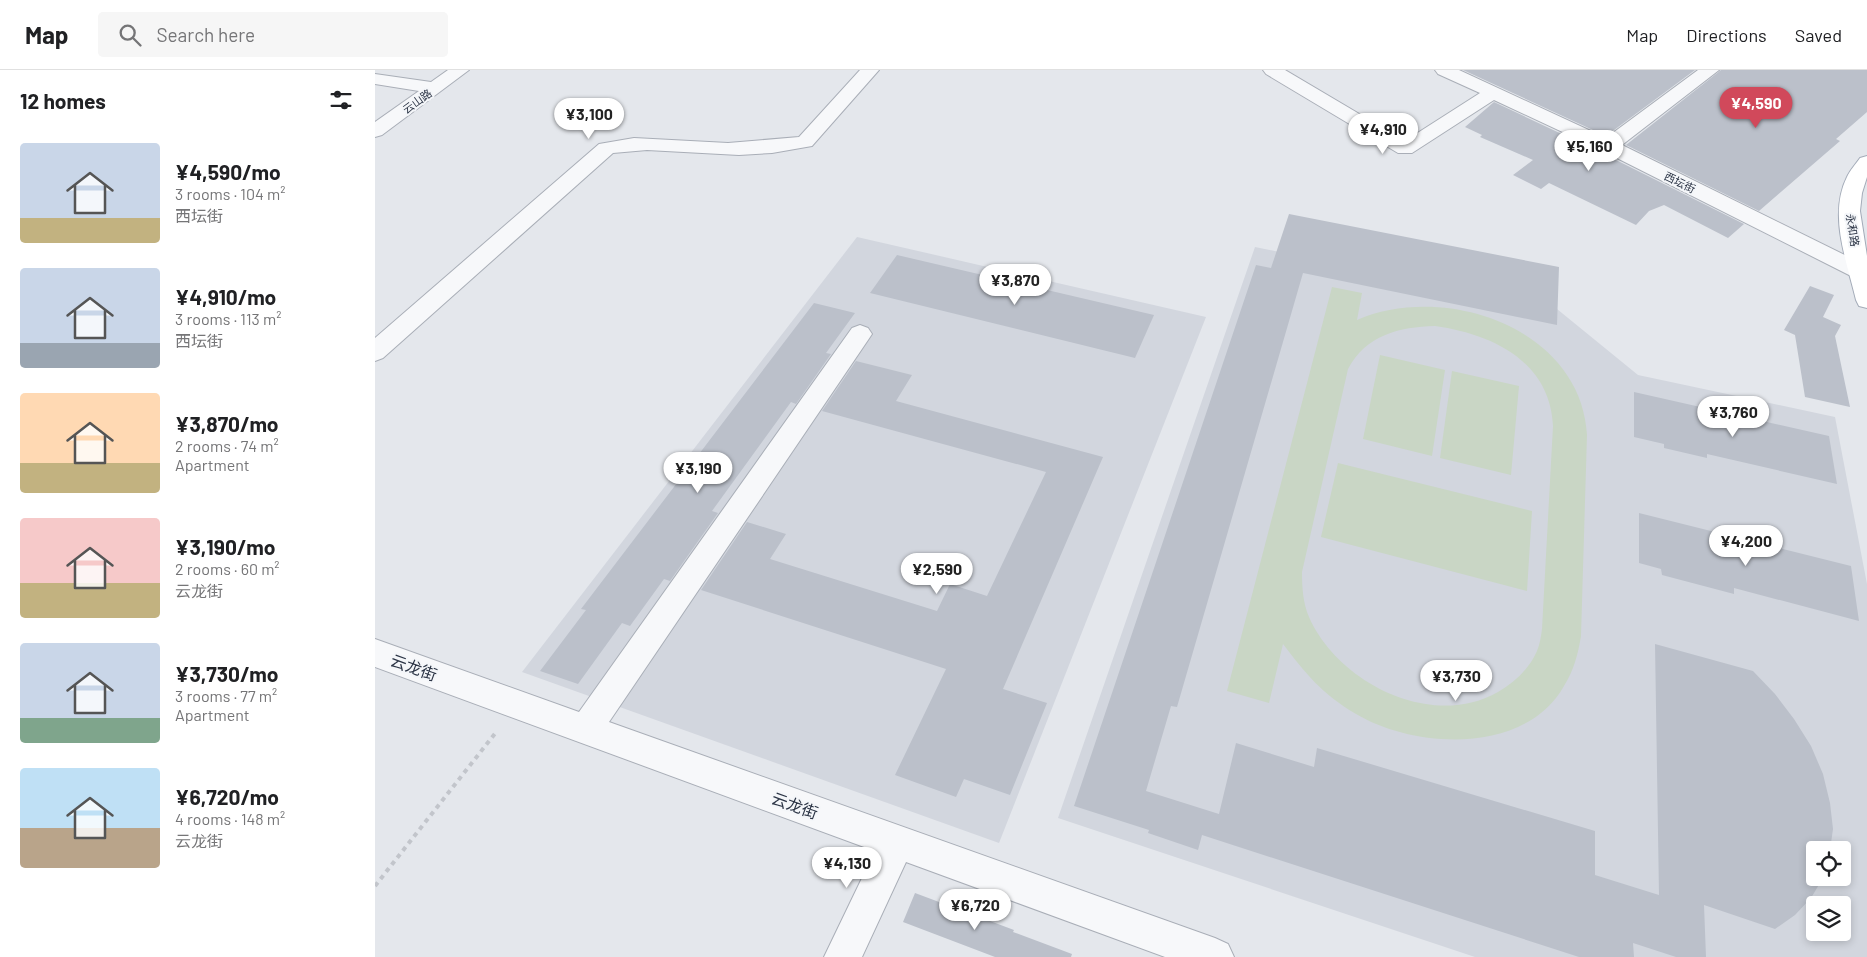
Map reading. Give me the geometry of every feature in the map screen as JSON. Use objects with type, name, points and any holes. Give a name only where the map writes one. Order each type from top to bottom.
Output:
[{"type":"main road","name":"永和路","points":[[1867,162],[1858,174],[1852,187],[1849,207],[1867,300]]},
{"type":"street","name":"云山路","points":[[375,131],[460,70]]},
{"type":"street","points":[[375,352],[606,148],[621,144],[643,142],[716,149],[746,149],[805,142],[870,70]]},
{"type":"street","points":[[1272,70],[1405,149],[1493,93]]},
{"type":"street","name":"西坛街","points":[[1444,70],[1608,146],[1861,272]]},
{"type":"street","points":[[1469,83],[1491,70]]},
{"type":"street","points":[[1608,146],[1710,70]]},
{"type":"street","points":[[375,79],[435,88]]},
{"type":"street","points":[[586,729],[860,334]]},
{"type":"street","name":"云龙街","points":[[375,653],[1215,957]]},
{"type":"street","points":[[843,957],[897,842]]},
{"type":"path","points":[[375,886],[518,705]]},
{"type":"shaded area","points":[[857,237],[1206,317],[999,843],[522,672]]},
{"type":"shaded area","points":[[1255,247],[1557,309],[1638,375],[1835,417],[1867,584],[1867,957],[1475,957],[1058,818]]},
{"type":"green space","points":[[1332,287],[1362,293],[1357,320],[1392,310],[1429,307],[1467,311],[1503,323],[1535,342],[1561,367],[1579,398],[1587,435],[1581,636],[1577,656],[1570,674],[1564,686],[1546,708],[1523,724],[1497,734],[1467,739],[1437,739],[1408,734],[1380,726],[1356,714],[1333,699],[1315,682],[1283,644],[1269,703],[1227,691]],"holes":[[[1435,326],[1456,330],[1497,344],[1529,368],[1541,384],[1549,403],[1553,426],[1542,629],[1538,648],[1534,658],[1521,674],[1498,692],[1472,702],[1445,706],[1417,702],[1390,694],[1364,680],[1341,662],[1323,641],[1309,617],[1303,595],[1302,572],[1348,369],[1355,357],[1374,341],[1396,331]]]},
{"type":"green space","points":[[1380,355],[1445,370],[1432,456],[1363,439]]},
{"type":"green space","points":[[1452,371],[1519,386],[1511,475],[1440,458]]},
{"type":"green space","points":[[1338,463],[1532,511],[1527,591],[1321,537]]},
{"type":"building","points":[[1463,70],[1695,70],[1606,136]]},
{"type":"building","points":[[1721,70],[1867,70],[1867,112],[1836,139],[1840,141],[1759,211],[1626,145]]},
{"type":"building","points":[[1494,102],[1600,152],[1744,224],[1728,238],[1664,205],[1649,211],[1636,225],[1549,183],[1541,189],[1513,175],[1533,160],[1480,137],[1482,135],[1465,127]]},
{"type":"building","points":[[1289,214],[1559,267],[1557,325],[1303,273],[1177,707],[1171,706],[1146,791],[1219,814],[1236,743],[1314,767],[1317,748],[1595,831],[1595,875],[1659,895],[1655,644],[1753,671],[1775,694],[1811,746],[1823,774],[1830,803],[1833,829],[1831,841],[1806,841],[1806,886],[1818,886],[1812,896],[1806,896],[1806,903],[1795,915],[1775,929],[1704,905],[1706,957],[1676,957],[1633,943],[1634,957],[1579,957],[1202,835],[1198,850],[1148,833],[1149,830],[1074,806],[1256,265],[1271,268]]},
{"type":"building","points":[[897,255],[1154,315],[1135,358],[870,293]]},
{"type":"building","points":[[1810,286],[1834,295],[1823,317],[1841,325],[1835,336],[1850,407],[1805,397],[1795,335],[1784,330]]},
{"type":"building","points":[[814,303],[855,313],[826,353],[831,354],[796,404],[791,402],[712,511],[718,513],[670,581],[664,579],[630,626],[622,623],[578,684],[540,671],[586,610],[581,609]]},
{"type":"building","points":[[856,361],[912,375],[896,401],[1103,457],[1003,689],[1047,703],[1010,795],[964,779],[956,797],[895,775],[946,669],[701,590],[747,522],[786,534],[770,559],[937,611],[950,584],[987,596],[1046,472],[822,411]]},
{"type":"building","points":[[1634,392],[1829,436],[1837,484],[1707,454],[1707,458],[1664,448],[1664,444],[1634,437]]},
{"type":"building","points":[[1639,513],[1851,566],[1859,621],[1734,588],[1734,594],[1662,575],[1661,569],[1639,563]]},
{"type":"building","points":[[915,893],[1014,930],[1013,932],[1072,954],[1071,957],[995,957],[903,922]]}]
